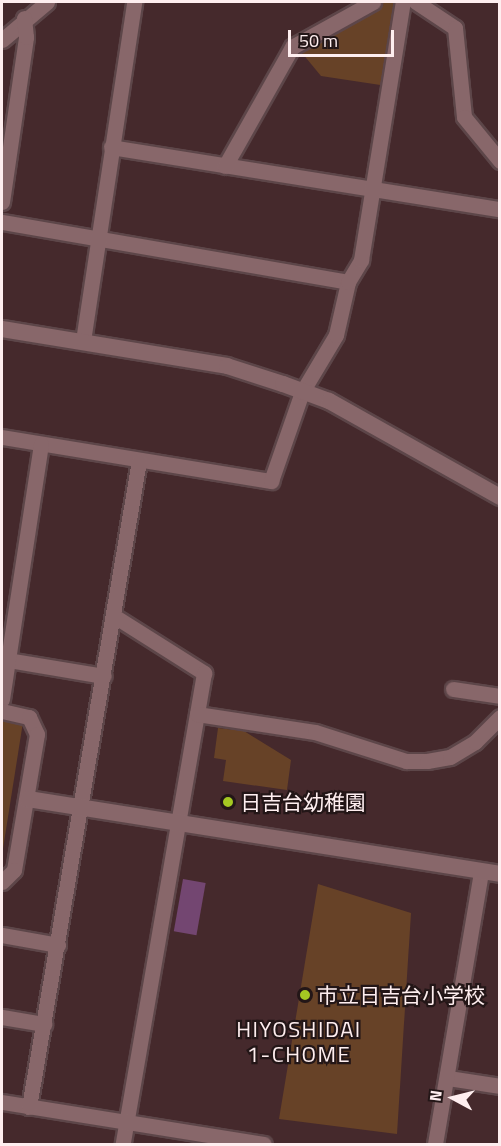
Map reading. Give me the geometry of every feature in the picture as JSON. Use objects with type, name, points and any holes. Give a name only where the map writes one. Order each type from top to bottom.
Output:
[{"type":"street","points":[[2,40],[24,18],[47,2]]},
{"type":"street","points":[[83,341],[96,236],[134,2]]},
{"type":"street","points":[[225,166],[292,47],[373,2]]},
{"type":"street","points":[[2,437],[271,481],[302,392],[336,335],[348,282],[361,260],[403,2]]},
{"type":"street","points":[[416,2],[455,28],[464,117],[500,161]]},
{"type":"street","points":[[2,202],[26,37],[24,18]]},
{"type":"street","points":[[111,147],[500,209]]},
{"type":"street","points":[[2,222],[96,236],[348,282]]},
{"type":"street","points":[[2,329],[227,366],[328,401],[500,497]]},
{"type":"street","points":[[2,699],[4,660],[41,444]]},
{"type":"street","points":[[29,1107],[82,808],[139,461]]},
{"type":"street","points":[[114,616],[204,673],[125,1120],[123,1144]]},
{"type":"street","points":[[4,660],[104,676]]},
{"type":"street","points":[[453,689],[500,696]]},
{"type":"street","points":[[2,711],[37,724],[28,799],[14,870],[2,882]]},
{"type":"street","points":[[197,714],[315,732],[406,761],[428,761],[458,752],[500,717]]},
{"type":"street","points":[[28,799],[177,819],[500,874]]},
{"type":"street","points":[[435,1144],[448,1078],[481,871]]},
{"type":"street","points":[[2,935],[58,945]]},
{"type":"street","points":[[2,1017],[44,1024]]},
{"type":"street","points":[[448,1078],[500,1086]]},
{"type":"street","points":[[2,1102],[264,1144]]},
{"type":"shaded area","points":[[378,2],[401,2],[387,86],[321,76],[302,53],[303,39]]},
{"type":"shaded area","points":[[2,718],[23,722],[2,855]]},
{"type":"shaded area","points":[[218,728],[244,731],[291,760],[287,790],[223,781],[226,760],[214,758]]},
{"type":"shaded area","points":[[183,879],[206,883],[196,935],[174,931]]},
{"type":"shaded area","points":[[318,884],[411,913],[397,1134],[279,1119]]},
{"type":"place","name":"日吉台幼稚園","points":[[228,802]]},
{"type":"place","name":"市立日吉台小学校","points":[[305,995]]},
{"type":"district","name":"HIYOSHIDAI 1-CHOME","points":[[299,1042]]}]
